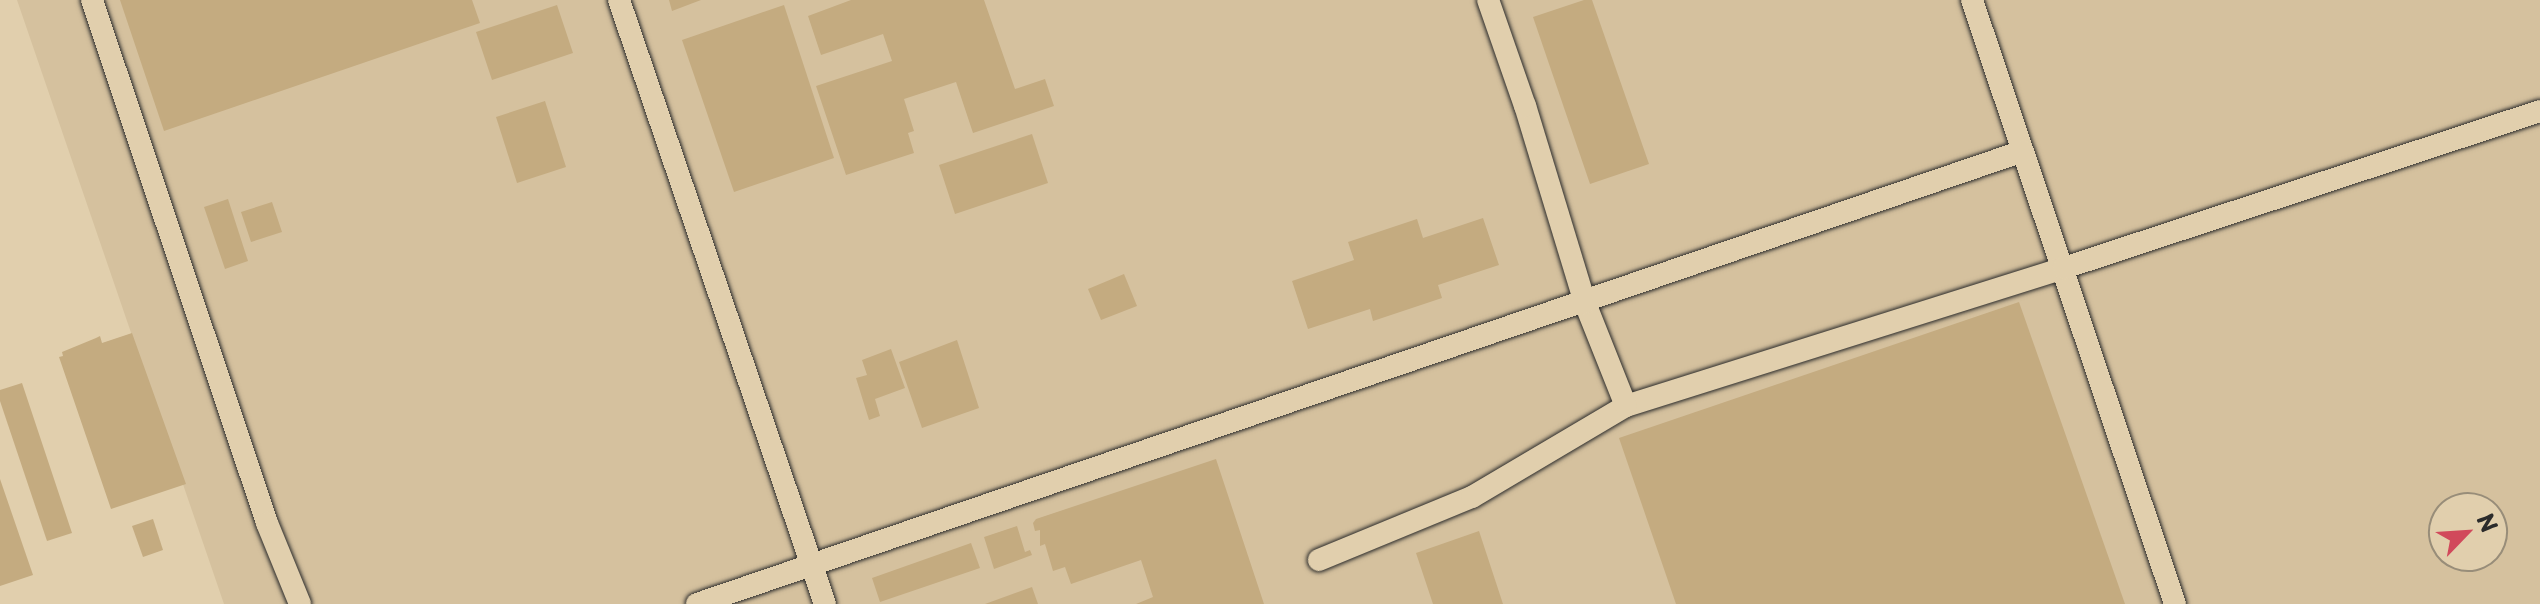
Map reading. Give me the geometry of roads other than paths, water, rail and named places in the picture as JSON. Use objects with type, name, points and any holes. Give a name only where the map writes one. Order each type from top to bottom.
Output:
[{"type":"lane","points":[[92,0],[267,523],[300,604]]},
{"type":"lane","points":[[619,0],[825,604]]},
{"type":"lane","points":[[1488,0],[1585,303],[1626,406]]},
{"type":"lane","points":[[1972,0],[2175,604]]},
{"type":"lane","points":[[1319,560],[1472,497],[1626,406],[2064,268],[2540,111]]},
{"type":"lane","points":[[697,604],[2023,151]]}]
